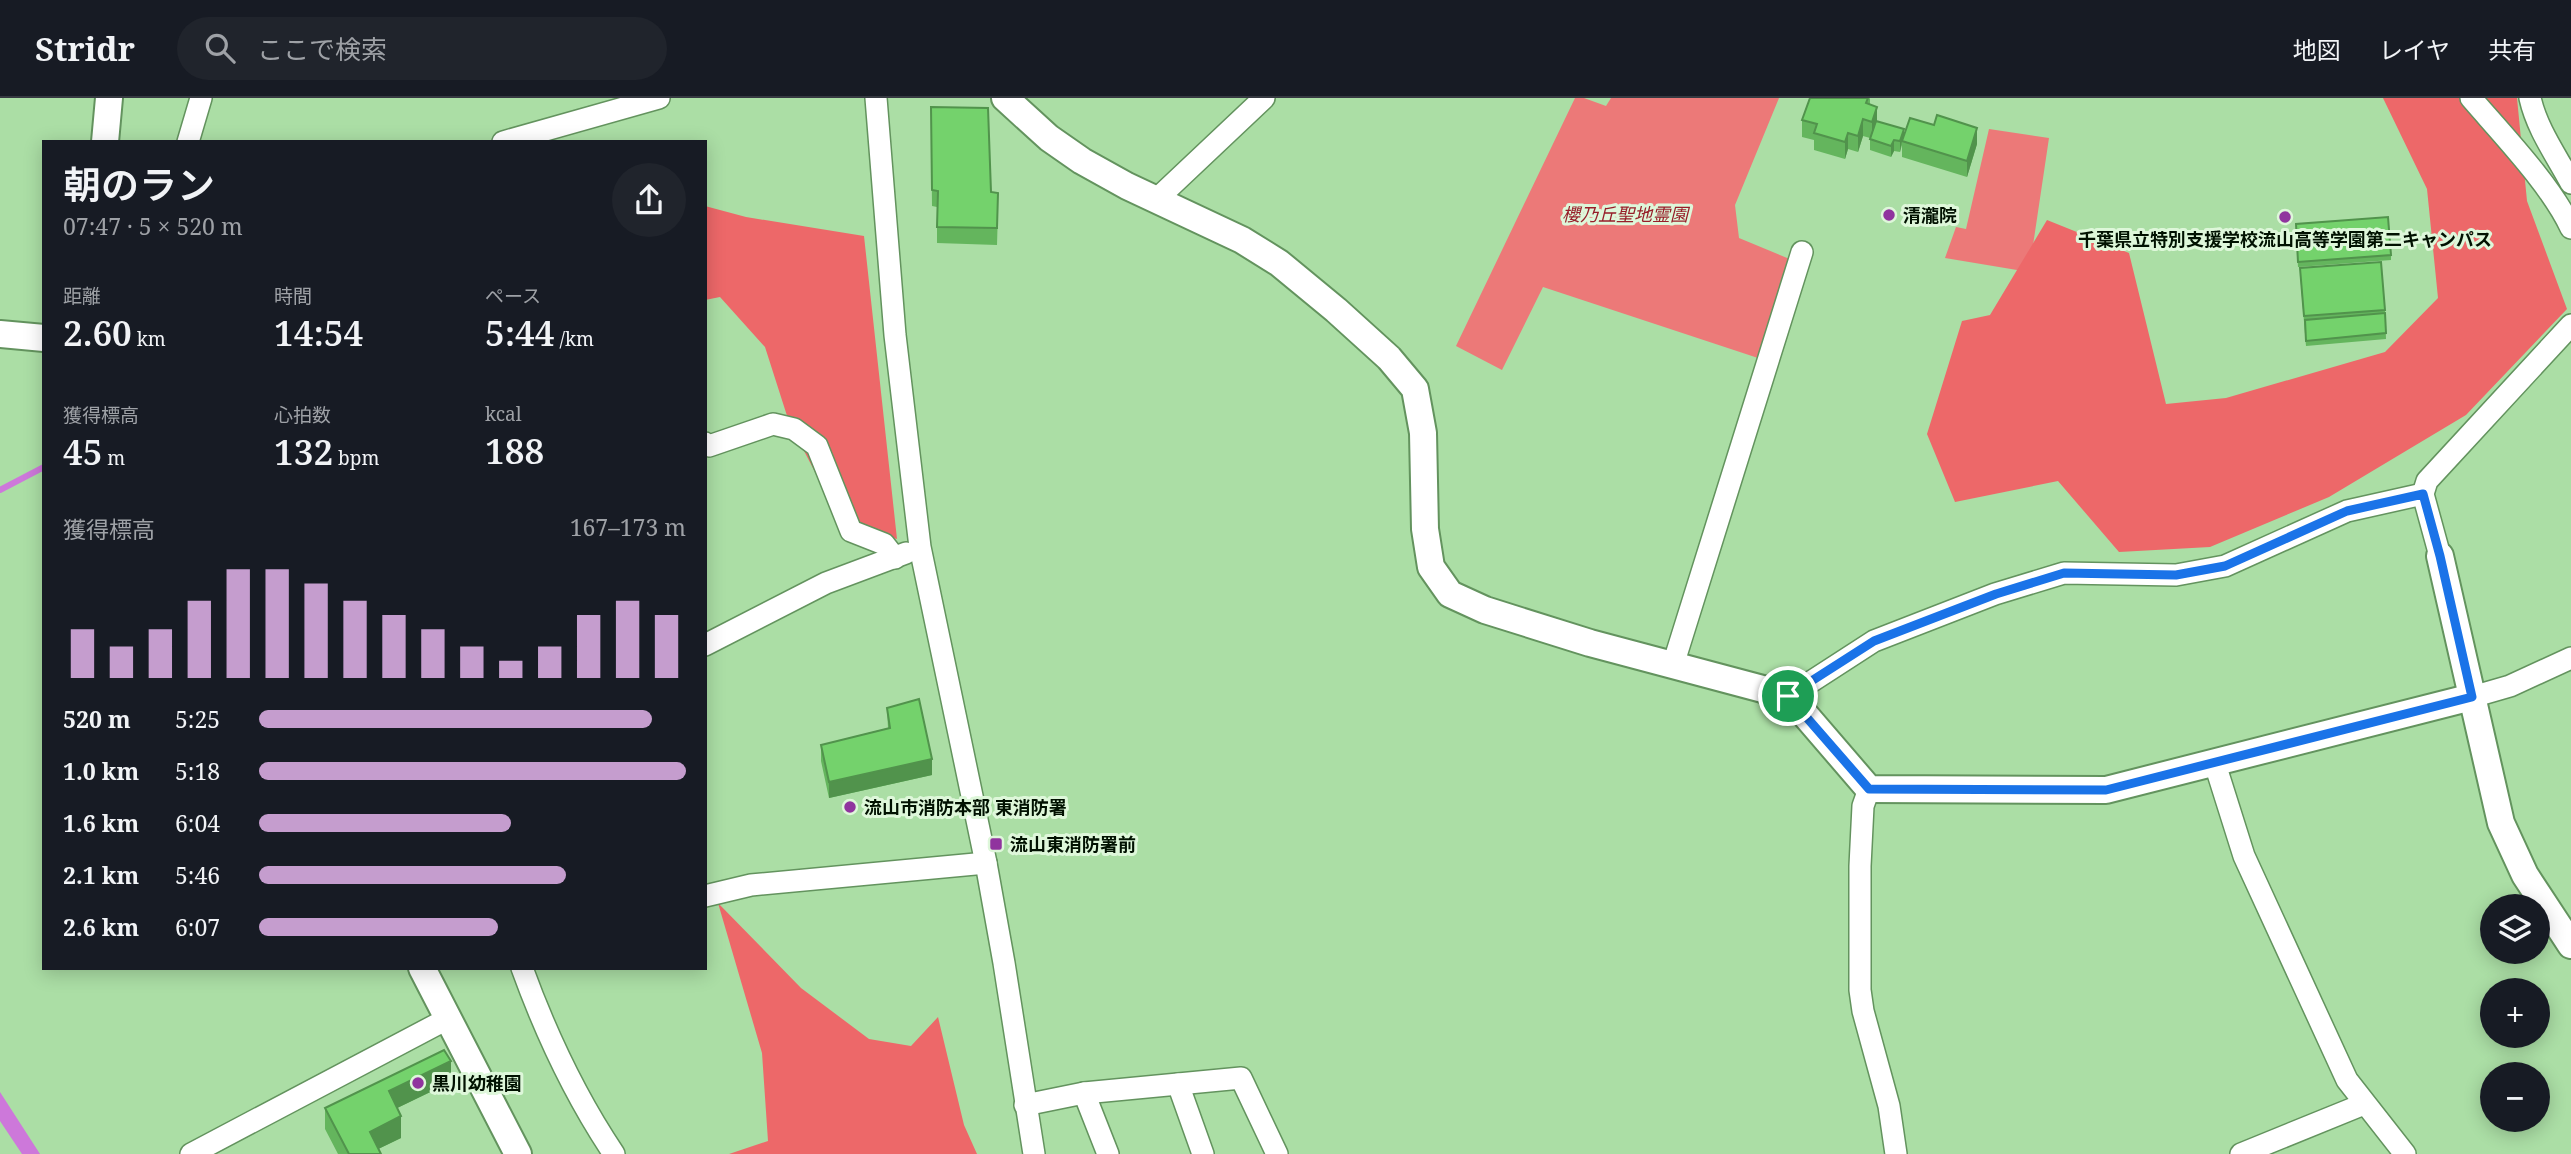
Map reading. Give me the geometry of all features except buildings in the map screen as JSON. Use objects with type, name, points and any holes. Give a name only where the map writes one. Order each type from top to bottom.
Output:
[{"type":"street","points":[[105,140],[109,98]]},
{"type":"street","points":[[189,140],[201,98]]},
{"type":"street","points":[[509,140],[619,104],[659,98]]},
{"type":"street","points":[[876,98],[895,335],[920,547],[986,863],[1034,1154]]},
{"type":"street","points":[[1005,98],[1049,138],[1082,161],[1127,186],[1241,240],[1279,263],[1389,358],[1415,389],[1423,433],[1425,529],[1431,567],[1450,594],[1485,610],[1590,643],[1788,696],[1869,789],[2106,790],[2472,697],[2510,686],[2571,658]]},
{"type":"street","points":[[1157,199],[1264,98]]},
{"type":"street","points":[[2470,98],[2548,192],[2564,213],[2571,228]]},
{"type":"street","points":[[2530,98],[2533,112],[2547,142],[2571,183]]},
{"type":"street","points":[[1673,665],[1802,252]]},
{"type":"street","points":[[2571,325],[2427,481],[2423,494],[2440,556],[2501,823],[2525,875],[2571,945]]},
{"type":"street","points":[[0,334],[42,338]]},
{"type":"street","points":[[707,444],[773,424],[794,429],[817,446],[851,531],[884,544],[895,558]]},
{"type":"street","points":[[1788,696],[1874,641],[1996,594],[2064,573],[2176,575],[2225,566],[2347,511],[2423,494]]},
{"type":"street","points":[[707,644],[826,583],[920,547]]},
{"type":"street","points":[[2215,764],[2244,856],[2347,1080],[2405,1154]]},
{"type":"street","points":[[1869,789],[1863,807],[1860,866],[1860,990],[1863,1011],[1889,1106],[1896,1154]]},
{"type":"street","points":[[707,896],[751,885],[986,863]]},
{"type":"street","points":[[423,970],[518,1154]]},
{"type":"street","points":[[523,970],[540,1017],[578,1098],[614,1154]]},
{"type":"street","points":[[191,1154],[449,1018]]},
{"type":"street","points":[[1025,1105],[1084,1093],[1241,1078],[1277,1154]]},
{"type":"street","points":[[1178,1084],[1203,1154]]},
{"type":"street","points":[[1084,1093],[1108,1154]]},
{"type":"street","points":[[2241,1154],[2364,1104]]},
{"type":"green space","name":"櫻乃丘聖地霊園","points":[[1575,98],[1584,98],[1606,106],[1611,98],[1779,98],[1735,205],[1739,238],[1792,260],[1758,358],[1543,287],[1502,370],[1456,346]]},
{"type":"green space","points":[[1989,129],[2049,138],[2029,272],[1945,258],[1956,227],[1966,229]]},
{"type":"shaded area","points":[[2383,98],[2517,98],[2527,201],[2567,309],[2466,415],[2329,497],[2210,547],[2119,552],[2058,481],[1955,502],[1927,434],[1962,321],[1990,315],[2047,220],[2129,253],[2166,404],[2226,398],[2385,352],[2438,298],[2427,189]]},
{"type":"shaded area","points":[[707,207],[746,217],[864,236],[897,539],[842,524],[789,422],[765,347],[720,297],[707,300]]},
{"type":"shaded area","points":[[718,903],[801,988],[869,1039],[911,1046],[938,1017],[964,1125],[977,1154],[729,1154],[768,1141],[762,1053]]},
{"type":"shaded area","points":[[0,1092],[40,1154],[22,1154],[0,1121]]},
{"type":"waterway","points":[[0,490],[42,468]]},
{"type":"place","name":"清瀧院","points":[[1889,215]]},
{"type":"place","name":"千葉県立特別支援学校流山高等学園第二キャンパス","points":[[2285,217]]},
{"type":"place","name":"流山市消防本部 東消防署","points":[[850,807]]},
{"type":"place","name":"流山東消防署前","points":[[996,844]]},
{"type":"place","name":"黒川幼稚園","points":[[418,1083]]},
{"type":"route","points":[[2423,494],[2472,697],[2106,790],[1969,790],[1869,789],[1788,696],[1874,641],[1996,594],[2064,573],[2176,575],[2225,566],[2347,511],[2423,494]]}]
